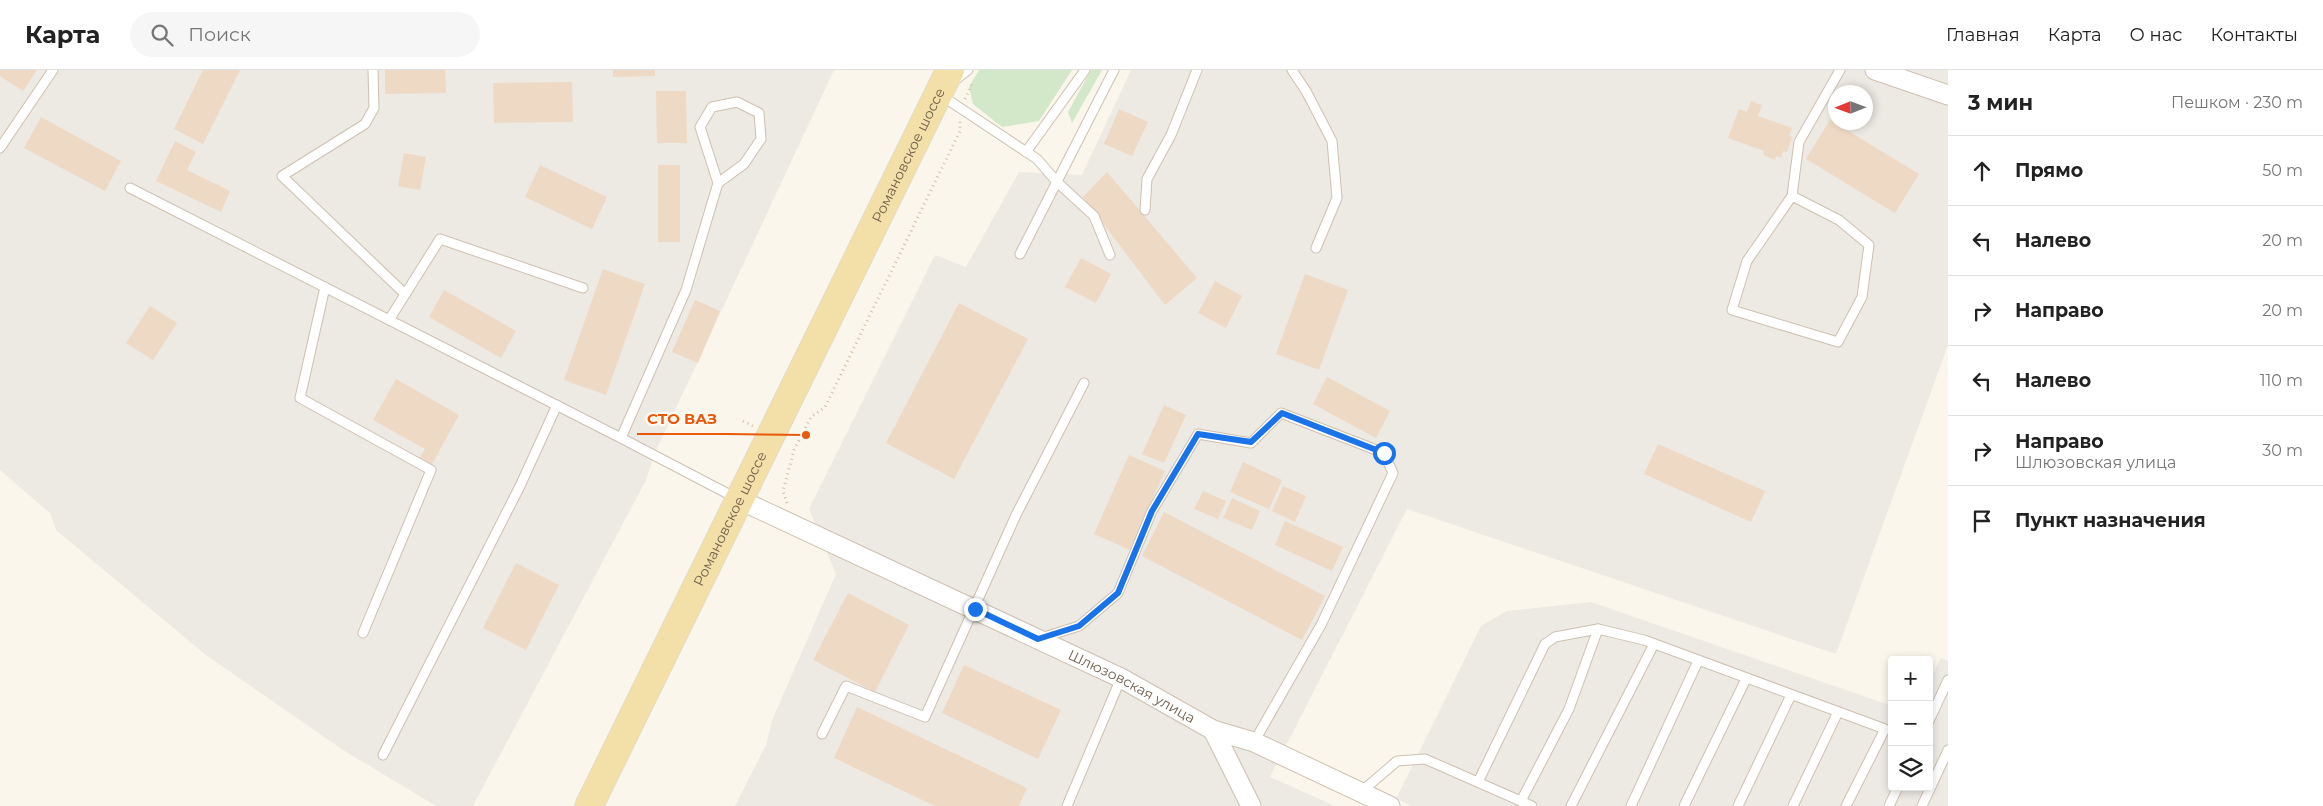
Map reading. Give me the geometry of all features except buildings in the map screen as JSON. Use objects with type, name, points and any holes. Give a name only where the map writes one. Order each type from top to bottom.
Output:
[{"type":"main road","name":"Романовское шоссе","points":[[589,806],[738,499],[950,91]]},
{"type":"street","points":[[1875,70],[1948,95]]},
{"type":"street","name":"Шлюзовская улица","points":[[738,499],[1121,678],[1213,730],[1254,742],[1390,806]]},
{"type":"street","points":[[1213,730],[1251,806]]},
{"type":"lane","points":[[0,148],[53,70]]},
{"type":"lane","points":[[373,70],[374,108],[365,124],[282,176],[405,294]]},
{"type":"lane","points":[[968,70],[950,91],[1037,159],[1057,182],[1094,216],[1110,255]]},
{"type":"lane","points":[[1026,152],[1085,70]]},
{"type":"lane","points":[[1020,254],[1114,70]]},
{"type":"lane","points":[[1144,210],[1147,179],[1171,135],[1197,70]]},
{"type":"lane","points":[[1292,70],[1306,91],[1332,141],[1337,198],[1316,248]]},
{"type":"lane","points":[[1792,196],[1838,220],[1869,245],[1862,297],[1838,342],[1732,310],[1747,262],[1792,196],[1799,142],[1840,70]]},
{"type":"lane","points":[[621,438],[686,290],[718,183],[700,127],[712,107],[737,102],[760,114],[761,139],[744,164],[718,183]]},
{"type":"lane","points":[[130,188],[738,499]]},
{"type":"lane","points":[[390,320],[440,239],[583,288]]},
{"type":"lane","points":[[325,287],[300,398],[431,470],[364,633]]},
{"type":"lane","points":[[822,734],[846,686],[925,717],[1016,515],[1084,383]]},
{"type":"lane","points":[[383,755],[520,486],[557,405]]},
{"type":"lane","points":[[1038,639],[1079,626],[1118,593],[1152,511],[1198,434],[1251,442],[1282,413],[1384,453],[1393,473],[1321,626],[1254,742]]},
{"type":"lane","points":[[1521,801],[1570,709],[1598,629]]},
{"type":"lane","points":[[1478,782],[1545,644],[1555,637],[1598,629],[1654,644],[1885,729],[1846,806]]},
{"type":"lane","points":[[1571,806],[1654,644]]},
{"type":"lane","points":[[1631,806],[1698,661]]},
{"type":"lane","points":[[1067,806],[1121,678]]},
{"type":"lane","points":[[1684,806],[1746,679]]},
{"type":"lane","points":[[1933,713],[1948,680]]},
{"type":"lane","points":[[1738,806],[1791,695]]},
{"type":"lane","points":[[1793,806],[1838,712]]},
{"type":"lane","points":[[1922,806],[1946,762],[1948,750]]},
{"type":"lane","points":[[1361,792],[1397,761],[1425,759],[1532,806]]},
{"type":"lane","points":[[1889,806],[1896,791]]},
{"type":"path","points":[[793,510],[788,505],[783,491],[794,450],[811,417],[824,407],[960,131],[950,91],[976,78]]},
{"type":"shaded area","points":[[0,70],[834,70],[654,455],[646,480],[473,806],[436,806],[343,750],[206,655],[56,530],[51,514],[0,470]]},
{"type":"shaded area","points":[[1131,70],[1948,70],[1948,345],[1836,654],[1407,509],[1270,777],[1335,806],[735,806],[766,745],[773,718],[836,574],[809,509],[935,255],[966,267],[1019,172],[1082,175]]},
{"type":"shaded area","points":[[1591,602],[1888,705],[1888,791],[1933,791],[1933,674],[1941,658],[1948,661],[1948,806],[1412,806],[1396,799],[1481,626],[1507,611]]},
{"type":"green space","points":[[979,70],[1072,70],[1039,121],[1002,127],[973,104],[969,87]]},
{"type":"green space","points":[[1091,70],[1102,70],[1072,123],[1068,112]]},
{"type":"place","name":"СТО ВАЗ","points":[[806,435]]},
{"type":"route","points":[[975,609],[1038,639],[1079,626],[1118,593],[1152,511],[1198,434],[1251,442],[1282,413],[1384,453]]}]
